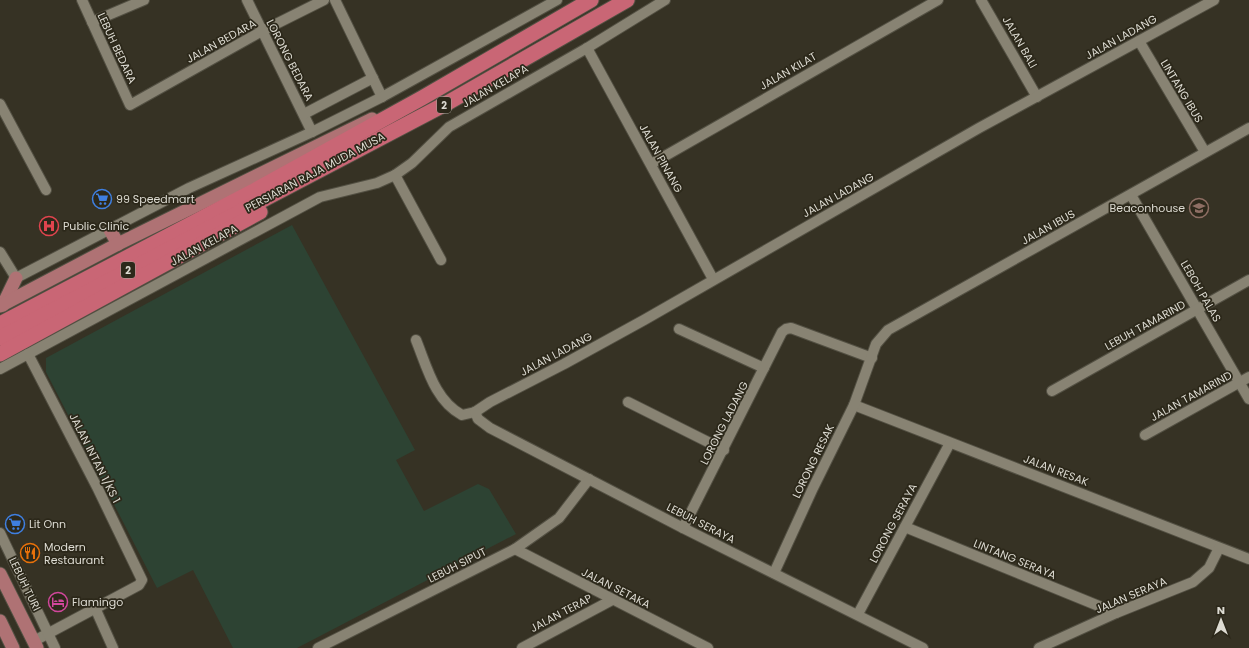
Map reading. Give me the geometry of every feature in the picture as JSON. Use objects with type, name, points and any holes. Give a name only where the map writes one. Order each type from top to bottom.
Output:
[{"type":"highway","name":"PERSIARAN RAJA MUDA MUSA","points":[[0,338],[254,197],[591,0]]},
{"type":"highway","name":"PERSIARAN RAJA MUDA MUSA","points":[[0,324],[254,197],[449,102],[627,0]]},
{"type":"highway","points":[[0,354],[80,317],[418,126],[449,102]]},
{"type":"main road","points":[[1,305],[118,244],[354,127],[422,98]]},
{"type":"main road","points":[[110,230],[118,244]]},
{"type":"main road","points":[[1,305],[16,278]]},
{"type":"main road","name":"LEBUH TURI","points":[[0,574],[36,645]]},
{"type":"main road","points":[[0,621],[13,648]]},
{"type":"street","name":"LEBUH BEDARA","points":[[82,0],[130,105]]},
{"type":"street","points":[[92,22],[144,0]]},
{"type":"street","name":"LORONG BEDARA","points":[[247,0],[312,132]]},
{"type":"street","name":"JALAN BEDARA","points":[[130,105],[262,31],[324,0]]},
{"type":"street","points":[[336,0],[382,97]]},
{"type":"street","points":[[0,252],[16,278],[189,188],[312,132],[382,97],[557,0]]},
{"type":"street","name":"JALAN KELAPA","points":[[0,369],[28,354],[80,317],[320,197],[377,183],[395,175],[412,163],[449,127],[587,48],[665,0]]},
{"type":"street","name":"JALAN KILAT","points":[[651,164],[938,0]]},
{"type":"street","name":"JALAN BALI","points":[[982,0],[1037,97]]},
{"type":"street","name":"JALAN LADANG","points":[[475,412],[480,407],[564,364],[1037,97],[1214,0]]},
{"type":"street","name":"LINTANG IBUS","points":[[1139,41],[1205,152]]},
{"type":"street","name":"JALAN PINANG","points":[[587,48],[713,279]]},
{"type":"street","points":[[304,114],[373,78]]},
{"type":"street","points":[[0,104],[46,190]]},
{"type":"street","name":"JALAN IBUS","points":[[872,358],[873,350],[879,339],[888,330],[1249,128]]},
{"type":"street","points":[[395,175],[441,260]]},
{"type":"street","name":"LEBOH PALAS","points":[[1131,195],[1249,399]]},
{"type":"street","name":"LEBUH TAMARIND","points":[[1052,391],[1249,280]]},
{"type":"street","name":"LORONG LADANG","points":[[683,528],[724,450],[782,332],[786,328],[872,358]]},
{"type":"street","points":[[679,330],[764,368]]},
{"type":"street","points":[[416,340],[438,394],[452,410],[462,415],[475,412]]},
{"type":"street","name":"JALAN INTAN 1/KS 1","points":[[28,354],[142,580],[139,585],[96,610]]},
{"type":"street","name":"LORONG RESAK","points":[[774,574],[813,488],[854,405],[872,358]]},
{"type":"street","name":"JALAN TAMARIND","points":[[1145,435],[1249,377]]},
{"type":"street","points":[[628,402],[724,450]]},
{"type":"street","name":"JALAN RESAK","points":[[854,405],[950,443],[1087,494],[1249,559]]},
{"type":"street","name":"LEBUH SERAYA","points":[[475,412],[478,419],[490,428],[683,528],[858,614],[923,648]]},
{"type":"street","name":"LORONG SERAYA","points":[[858,614],[950,443]]},
{"type":"street","name":"LEBUH SIPUT","points":[[318,648],[515,548],[560,518],[589,479]]},
{"type":"street","name":"LINTANG SERAYA","points":[[905,527],[1116,613]]},
{"type":"street","name":"LEBUH TURI","points":[[0,533],[56,648]]},
{"type":"street","name":"JALAN SETAKA","points":[[515,548],[612,600],[708,648]]},
{"type":"street","name":"JALAN SERAYA","points":[[1039,648],[1116,613],[1193,582],[1209,568],[1219,548]]},
{"type":"street","name":"JALAN TERAP","points":[[522,648],[612,600]]},
{"type":"street","points":[[36,645],[49,634],[96,610],[113,648]]},
{"type":"green space","points":[[292,225],[415,450],[396,460],[424,511],[478,484],[489,489],[516,534],[297,648],[233,648],[193,570],[157,588],[46,372],[46,358]]},
{"type":"place","name":"99 Speedmart","points":[[102,199]]},
{"type":"place","name":"Beaconhouse","points":[[1199,208]]},
{"type":"place","name":"Public Clinic","points":[[49,226]]},
{"type":"place","name":"Lit Onn","points":[[15,524]]},
{"type":"place","name":"Modern Restaurant","points":[[30,553]]},
{"type":"place","name":"Flamingo","points":[[58,602]]}]
